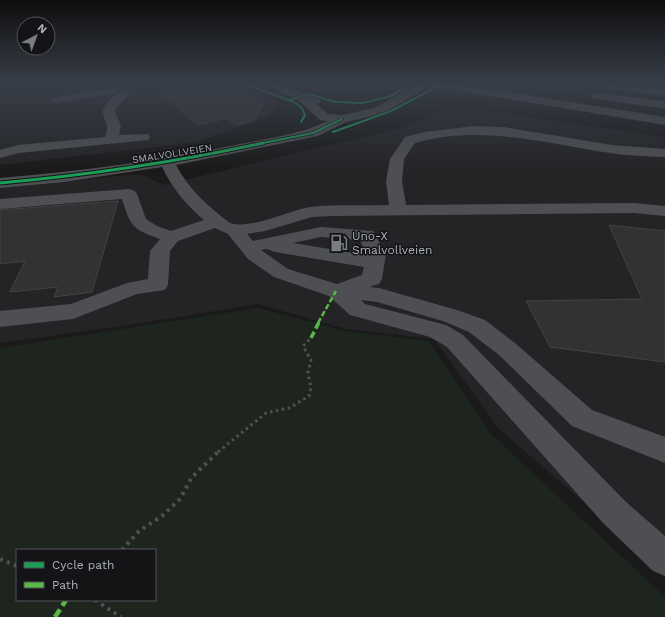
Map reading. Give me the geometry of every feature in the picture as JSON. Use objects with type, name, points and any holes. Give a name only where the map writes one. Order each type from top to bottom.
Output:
[{"type":"highway","points":[[608,112],[665,121]]},
{"type":"street","points":[[110,112],[115,126],[110,140]]},
{"type":"street","name":"SMALVOLLVEIEN","points":[[284,138],[321,114],[332,119],[342,113],[364,112]]},
{"type":"street","name":"SMALVOLLVEIEN","points":[[0,183],[64,177],[168,163],[284,138],[313,134],[342,113]]},
{"type":"street","points":[[403,211],[394,182],[397,159],[410,140],[424,136],[474,130],[504,131],[612,149],[665,153]]},
{"type":"street","points":[[0,154],[18,149],[143,137]]},
{"type":"street","points":[[168,163],[176,180],[200,208],[257,246],[375,263]]},
{"type":"street","points":[[0,204],[129,194],[138,222],[151,230],[171,237],[225,226],[269,225],[311,212],[627,208],[665,211]]},
{"type":"street","points":[[257,246],[321,232],[367,235],[376,254],[372,279],[336,291]]},
{"type":"street","points":[[0,319],[73,311],[134,288],[158,285],[160,251],[171,237]]},
{"type":"street","points":[[257,246],[255,255],[281,273],[336,291],[379,295],[409,305],[449,315],[477,326],[507,349],[582,418],[665,450]]},
{"type":"street","points":[[336,291],[358,310],[438,332],[455,341],[615,513],[665,559]]},
{"type":"path","points":[[123,549],[139,531],[162,516],[180,500],[192,477],[224,446],[266,413],[289,408],[309,396],[310,388],[308,373],[311,360],[304,346],[311,338]]},
{"type":"path","points":[[0,559],[16,566]]},
{"type":"path","points":[[96,601],[110,612],[121,617]]},
{"type":"shaded area","points":[[0,112],[272,112],[269,116],[198,142],[0,165]]},
{"type":"shaded area","points":[[440,112],[489,112],[665,137],[665,573],[499,429],[434,339],[346,329],[258,304],[136,324],[0,343],[0,188],[127,175],[144,175],[163,185],[406,127]]},
{"type":"shaded area","points":[[258,308],[344,331],[429,341],[490,433],[665,597],[665,617],[0,617],[0,348]]},
{"type":"building","points":[[183,112],[259,112],[254,121],[235,125],[227,118],[198,125]]},
{"type":"building","points":[[118,201],[92,292],[54,297],[58,287],[10,292],[25,261],[0,264],[0,210]]},
{"type":"building","points":[[609,225],[665,231],[665,362],[550,347],[526,301],[642,299]]},
{"type":"marked path","points":[[311,338],[336,291]]},
{"type":"marked path","points":[[55,617],[65,601]]},
{"type":"cycle path","points":[[301,122],[305,115],[303,112]]},
{"type":"cycle path","points":[[333,132],[389,112]]},
{"type":"cycle path","points":[[0,183],[64,177],[194,158],[313,133],[342,119]]},
{"type":"place","name":"Uno-X Smalvollveien","points":[[339,243]]}]
